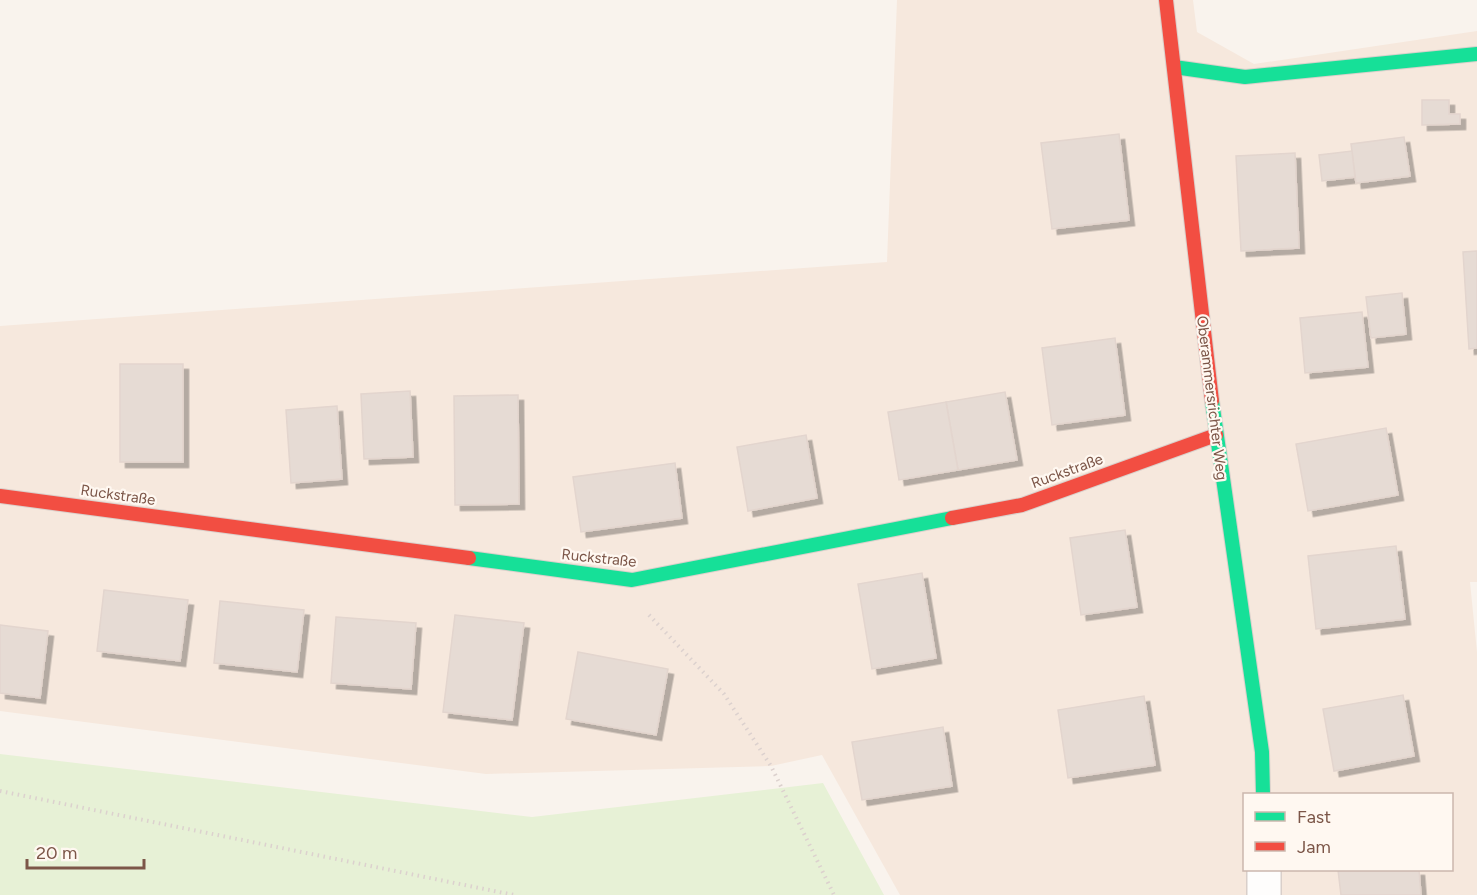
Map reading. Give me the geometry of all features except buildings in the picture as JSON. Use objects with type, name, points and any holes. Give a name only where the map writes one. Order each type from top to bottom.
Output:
[{"type":"street","name":"Oberammersrichter Weg","points":[[1166,0],[1216,435],[1262,752],[1263,793]]},
{"type":"street","points":[[1174,67],[1245,77],[1477,54]]},
{"type":"street","name":"Ruckstraße","points":[[0,496],[632,580],[1022,505],[1216,435]]},
{"type":"street","points":[[1264,871],[1264,895]]},
{"type":"path","points":[[614,578],[724,694],[771,766],[834,895]]},
{"type":"path","points":[[0,791],[514,895]]},
{"type":"shaded area","points":[[897,0],[1193,0],[1197,32],[1254,64],[1477,31],[1477,582],[1470,582],[1477,652],[1477,895],[900,895],[822,755],[771,766],[486,774],[0,711],[0,326],[887,262]]},
{"type":"green space","points":[[0,754],[532,817],[823,783],[884,895],[0,895]]},
{"type":"traffic: fast","points":[[1174,67],[1245,77],[1477,54]]},
{"type":"traffic: fast","points":[[1212,401],[1262,752],[1263,793]]},
{"type":"traffic: fast","points":[[469,558],[632,580],[952,518]]},
{"type":"traffic: jam","points":[[1166,0],[1212,401]]},
{"type":"traffic: jam","points":[[952,518],[1022,505],[1216,435]]},
{"type":"traffic: jam","points":[[0,496],[469,558]]}]
